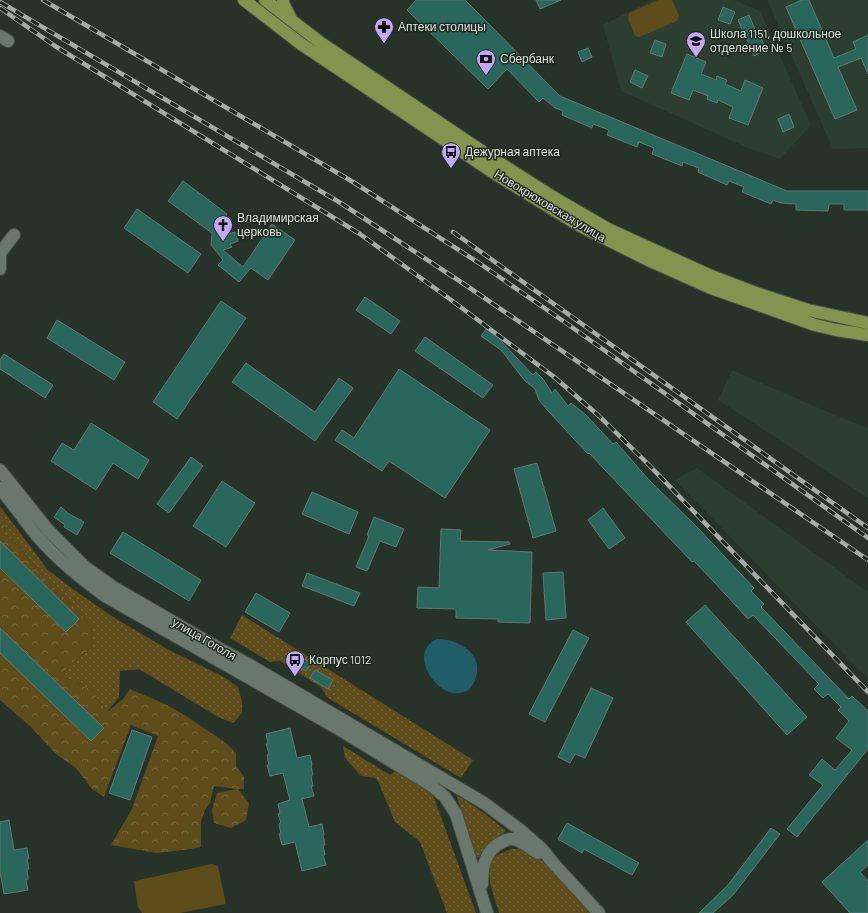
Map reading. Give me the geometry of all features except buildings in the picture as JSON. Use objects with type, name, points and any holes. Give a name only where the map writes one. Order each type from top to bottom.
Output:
[{"type":"main road","name":"Новокрюковская улица","points":[[244,0],[301,44],[497,175],[580,226],[646,259],[711,288],[815,325],[868,335]]},
{"type":"main road","name":"Новокрюковская улица","points":[[265,0],[321,44],[495,160],[553,197],[608,229],[702,272],[759,294],[808,310],[868,323]]},
{"type":"main road","points":[[283,0],[291,20]]},
{"type":"street","points":[[0,270],[0,253],[14,235]]},
{"type":"street","name":"улица Гоголя","points":[[0,470],[48,530],[85,567],[113,587],[248,664],[484,803],[519,829],[542,849],[599,913]]},
{"type":"street","points":[[0,488],[38,537],[60,560],[78,576],[106,596],[343,732],[446,796],[456,814],[487,913]]},
{"type":"street","points":[[482,896],[482,870],[485,859],[495,845],[503,841],[510,839],[517,840],[553,862]]},
{"type":"shaded area","name":"Школа 1151, дошкольное отделение № 5","points":[[652,0],[734,0],[760,11],[811,125],[780,159],[748,148],[621,91],[603,25]]},
{"type":"shaded area","points":[[767,0],[868,0],[868,148],[833,149]]},
{"type":"shaded area","points":[[732,370],[868,428],[868,498],[718,400]]},
{"type":"shaded area","points":[[697,468],[868,592],[868,679],[675,480]]},
{"type":"green space","points":[[658,0],[672,0],[679,15],[677,21],[639,37],[635,36],[628,18],[629,13]]},
{"type":"green space","points":[[0,506],[48,570],[113,617],[169,650],[222,676],[238,687],[242,702],[242,713],[233,723],[218,717],[139,669],[120,671],[119,697],[107,712],[92,690],[66,678],[66,667],[92,648],[91,626],[47,581],[19,546],[5,534],[4,517],[0,512]]},
{"type":"green space","points":[[0,512],[4,517],[5,534],[19,546],[47,581],[91,626],[92,648],[66,667],[66,678],[92,690],[107,712],[123,699],[130,689],[165,704],[186,716],[226,743],[236,753],[236,766],[244,777],[244,789],[238,789],[249,803],[246,820],[231,828],[214,823],[212,810],[217,793],[237,789],[214,786],[210,803],[205,810],[201,822],[201,847],[156,853],[111,845],[132,809],[158,736],[131,725],[104,797],[92,789],[76,768],[56,754],[30,726],[0,700],[0,568],[66,632],[79,619],[2,543],[0,545]]},
{"type":"green space","points":[[242,615],[473,760],[461,778],[328,698],[321,687],[280,661],[270,662],[230,638]]},
{"type":"green space","points":[[343,746],[390,775],[399,769],[432,792],[476,913],[447,913],[420,842],[395,822],[378,781],[375,778],[361,776],[345,758]]},
{"type":"green space","points":[[456,794],[484,813],[506,831],[487,846],[477,859]]},
{"type":"green space","points":[[511,849],[526,849],[545,863],[590,913],[499,913],[490,883],[490,867],[496,856]]},
{"type":"green space","points":[[212,864],[218,866],[226,904],[180,913],[142,913],[138,907],[134,881]]},
{"type":"water","points":[[437,639],[453,641],[467,649],[476,661],[476,677],[472,686],[468,690],[458,693],[448,691],[438,685],[430,676],[425,666],[424,655],[428,646]]},
{"type":"railway","points":[[43,0],[353,182],[479,263],[566,323],[868,538]]},
{"type":"railway","points":[[0,2],[339,202],[464,284],[868,560]]},
{"type":"railway","points":[[0,8],[55,46],[360,234],[553,376],[598,415],[647,463],[868,692]]},
{"type":"railway","points":[[453,232],[868,528]]},
{"type":"place","name":"Аптеки столицы","points":[[384,44]]},
{"type":"place","name":"Школа 1151, дошкольное отделение № 5","points":[[696,58]]},
{"type":"place","name":"Сбербанк","points":[[486,76]]},
{"type":"place","name":"Дежурная аптека","points":[[451,169]]},
{"type":"place","name":"Владимирская церковь","points":[[223,242]]},
{"type":"place","name":"Корпус 1012","points":[[295,677]]}]
